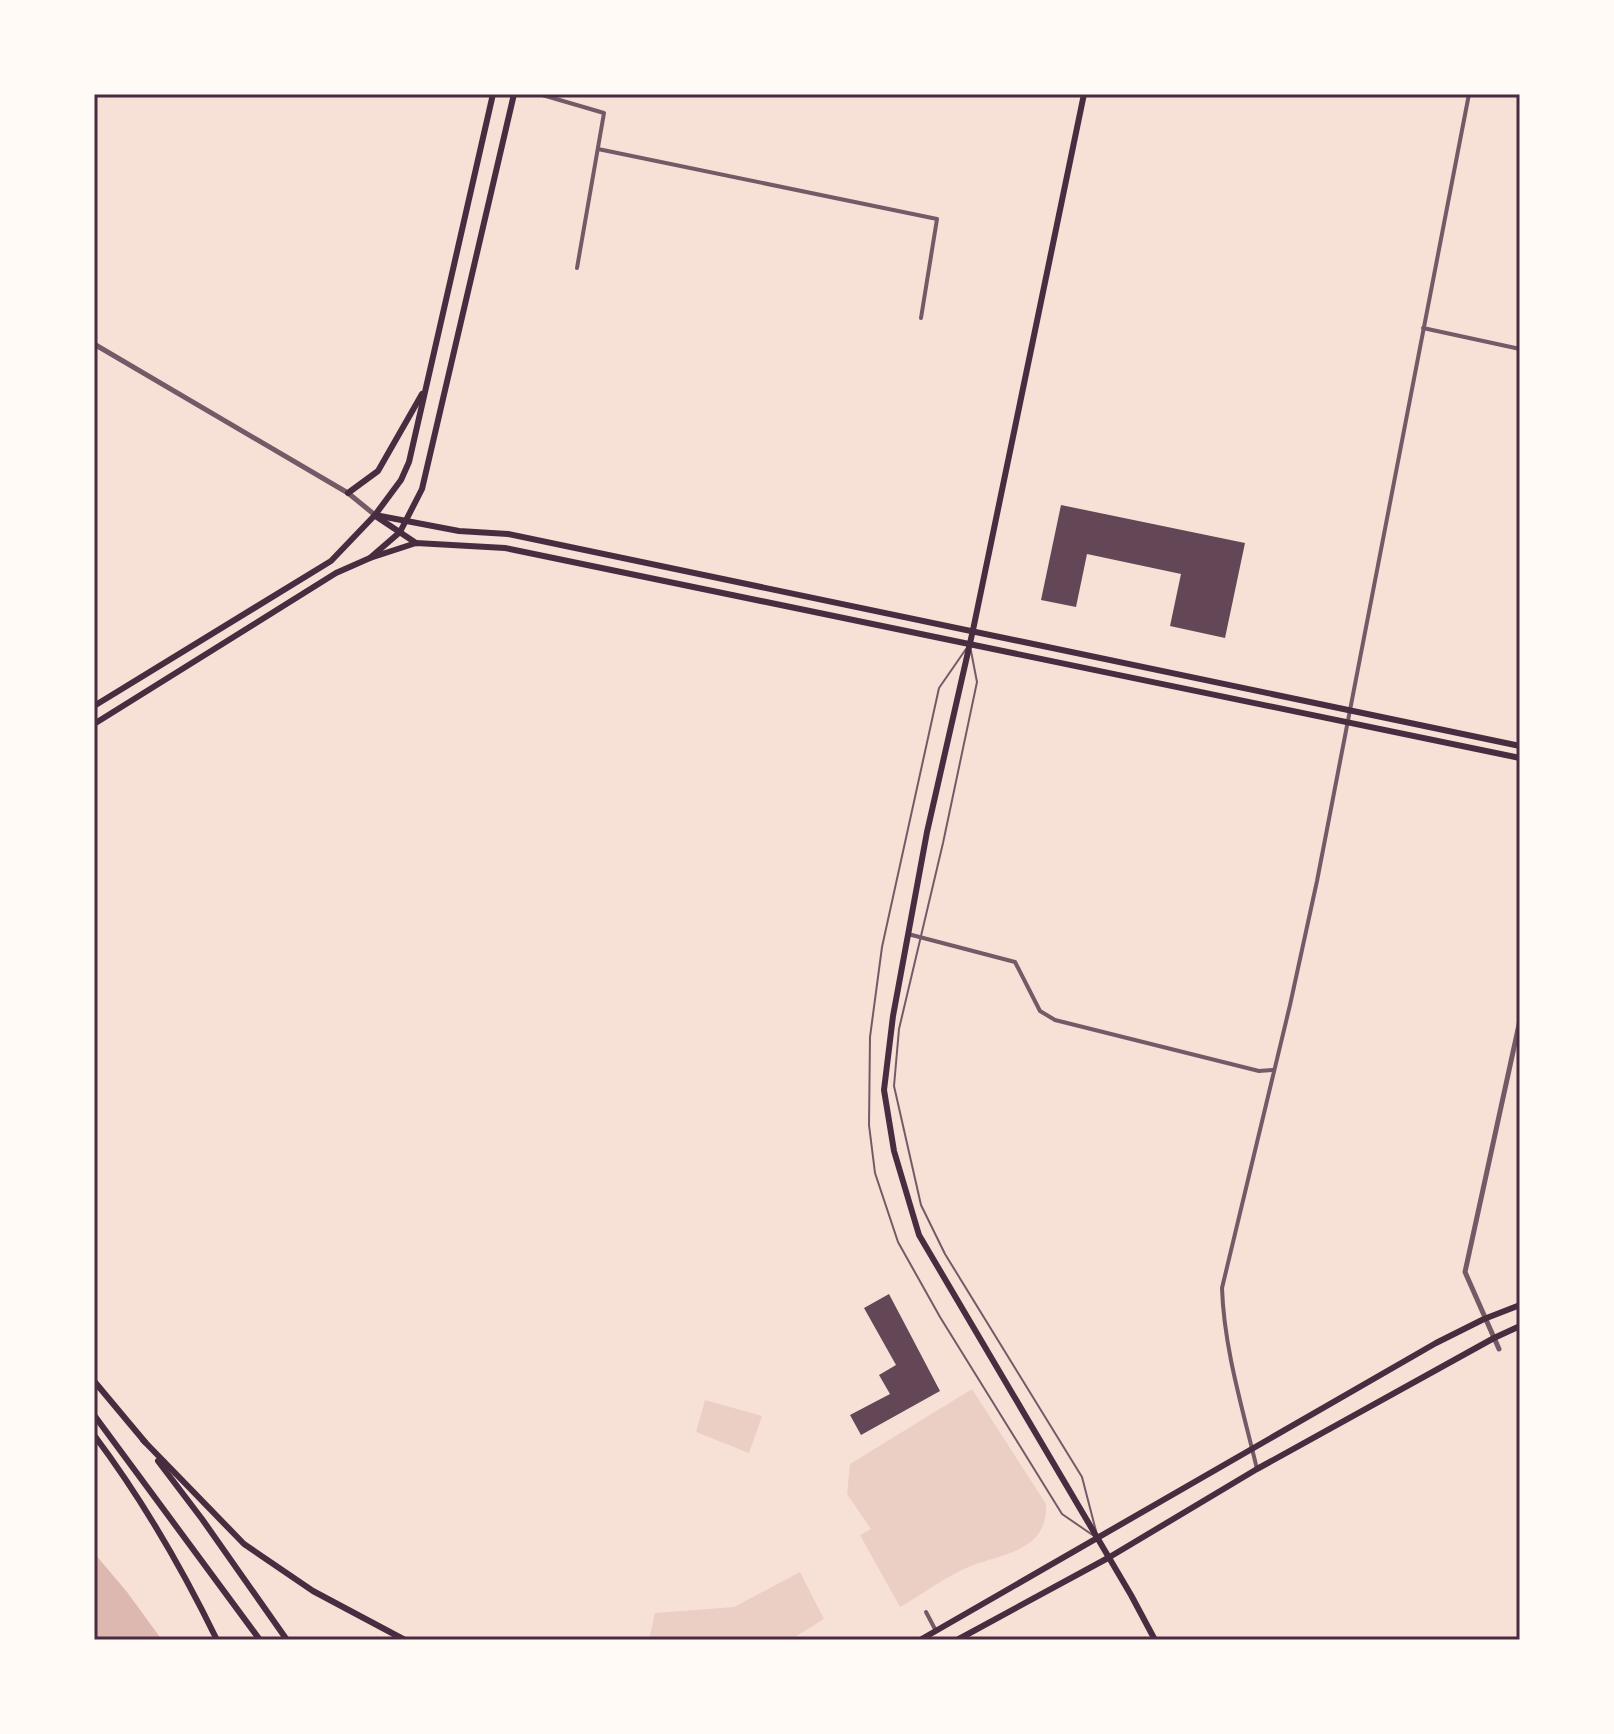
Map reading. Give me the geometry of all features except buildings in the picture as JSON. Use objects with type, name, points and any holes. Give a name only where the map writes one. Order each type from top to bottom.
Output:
[{"type":"main road","points":[[94,706],[331,561],[375,515],[401,480],[409,462],[493,94]]},
{"type":"main road","points":[[370,558],[400,532],[428,472],[514,94]]},
{"type":"main road","points":[[1084,94],[973,630],[927,832],[893,1016],[884,1090],[894,1151],[919,1235],[1155,1640]]},
{"type":"main road","points":[[348,493],[378,471],[426,388]]},
{"type":"main road","points":[[375,515],[459,531],[508,534],[1520,746]]},
{"type":"main road","points":[[375,515],[416,543]]},
{"type":"main road","points":[[94,724],[336,573],[416,543],[505,548],[1520,758]]},
{"type":"main road","points":[[920,1640],[1436,1343],[1520,1305]]},
{"type":"main road","points":[[957,1640],[1108,1558],[1257,1469],[1520,1326]]},
{"type":"main road","points":[[94,1381],[202,1519],[287,1640]]},
{"type":"main road","points":[[94,1415],[260,1640]]},
{"type":"main road","points":[[94,1435],[115,1462],[180,1565],[217,1640]]},
{"type":"main road","points":[[143,1440],[244,1544],[313,1591],[405,1640]]},
{"type":"street","points":[[539,94],[604,113],[577,268]]},
{"type":"street","points":[[1257,1469],[1229,1346],[1222,1288],[1313,896],[1469,94]]},
{"type":"street","points":[[598,149],[937,219],[921,318]]},
{"type":"street","points":[[1423,328],[1520,349]]},
{"type":"street","points":[[94,344],[348,493],[375,515]]},
{"type":"street","points":[[908,934],[1015,962],[1040,1011],[1055,1020],[1259,1071],[1273,1070]]},
{"type":"street","points":[[1499,1349],[1465,1272],[1520,1020]]},
{"type":"street","points":[[926,1612],[936,1631]]},
{"type":"lane","points":[[970,643],[977,682],[899,1029],[894,1086],[921,1205],[945,1254],[1082,1477],[1098,1539]]},
{"type":"lane","points":[[970,643],[939,688],[882,947],[870,1037],[869,1125],[875,1173],[898,1242],[940,1317],[1062,1514],[1098,1539]]},
{"type":"shaded area","points":[[972,1389],[1046,1504],[1045,1520],[1040,1532],[1021,1548],[962,1570],[900,1607],[860,1535],[871,1529],[847,1494],[850,1464]]},
{"type":"shaded area","points":[[705,1400],[762,1416],[749,1453],[696,1432]]},
{"type":"shaded area","points":[[94,1553],[127,1592],[162,1640],[94,1640]]},
{"type":"shaded area","points":[[800,1572],[824,1619],[790,1640],[649,1640],[655,1613],[734,1607]]}]
